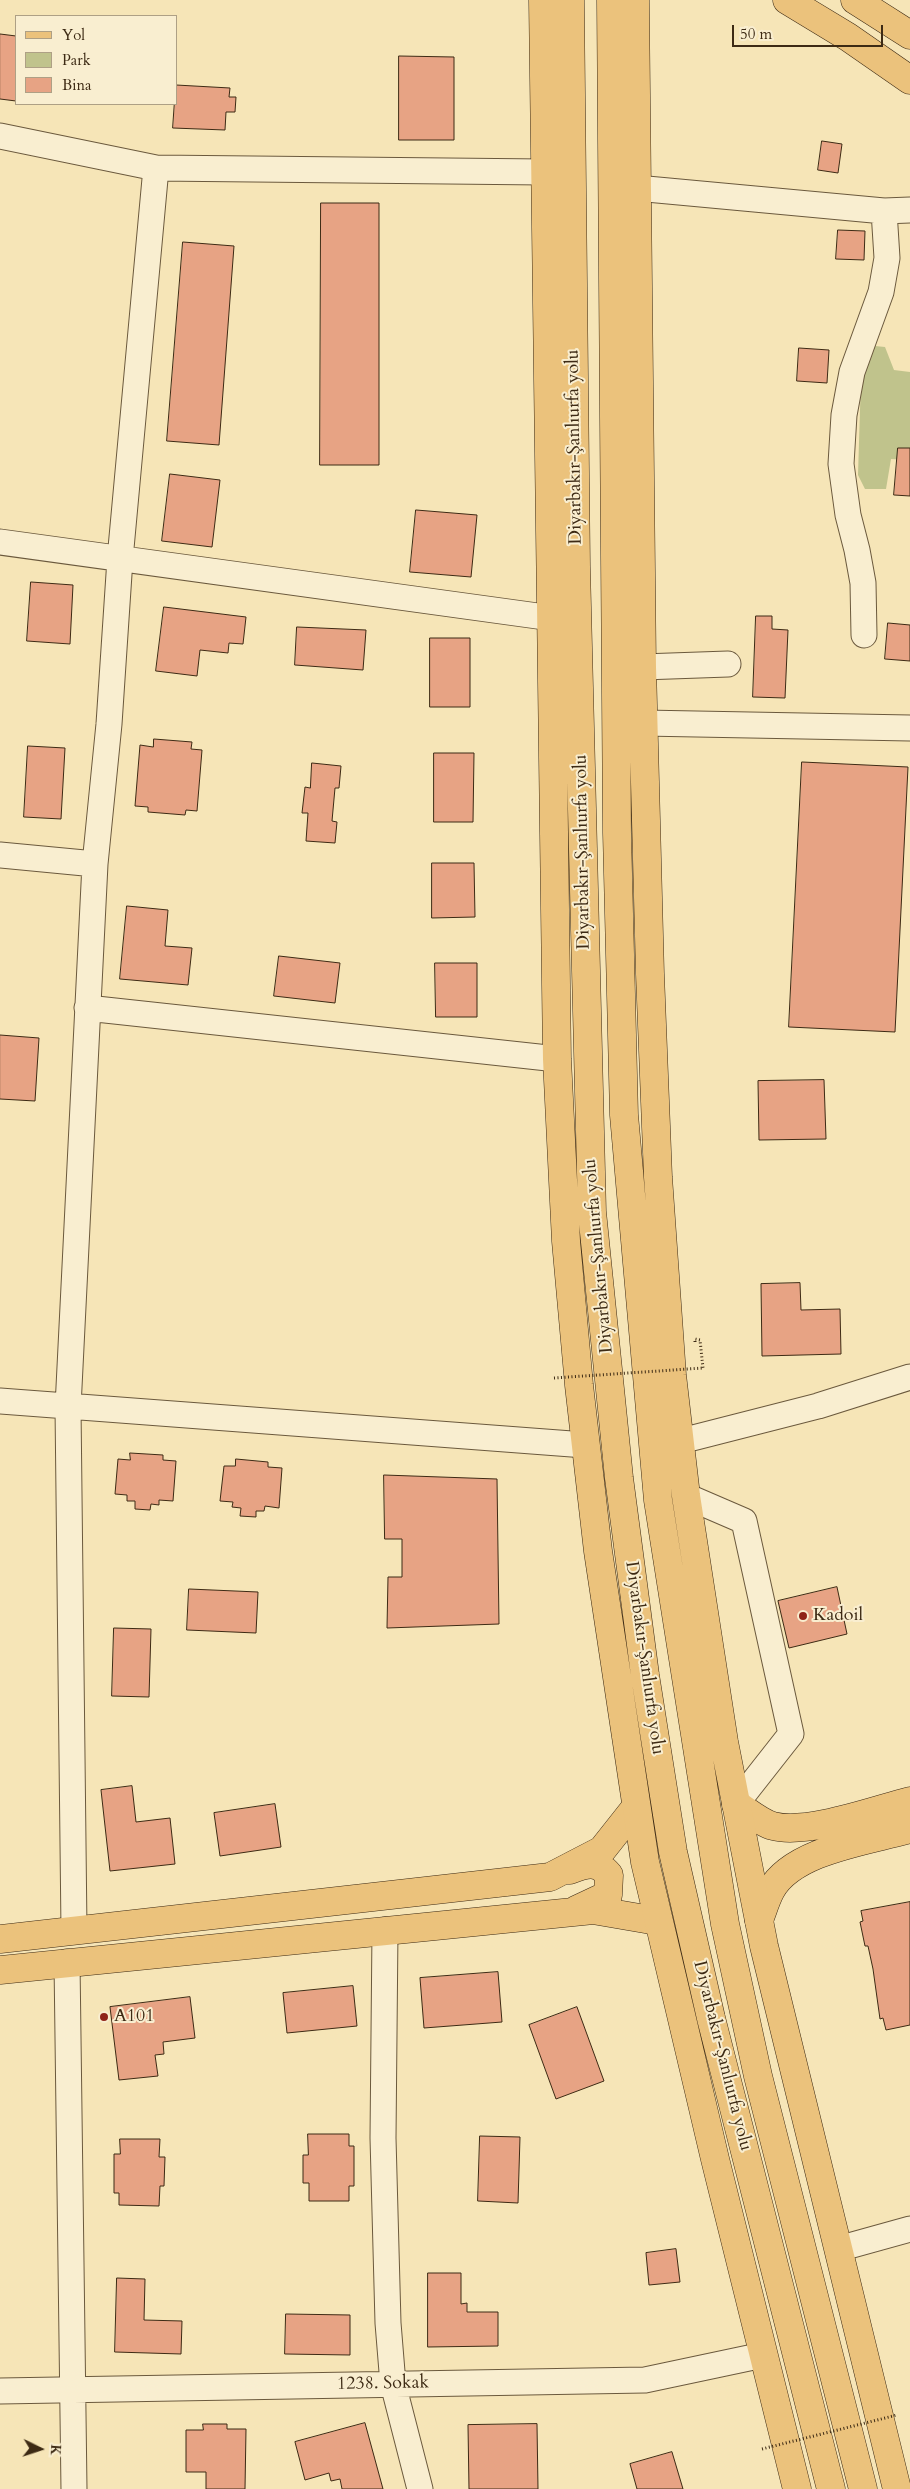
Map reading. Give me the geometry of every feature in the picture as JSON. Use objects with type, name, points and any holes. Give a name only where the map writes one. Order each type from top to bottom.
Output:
[{"type":"main road","points":[[543,0],[557,1059],[566,1241],[585,1445],[598,1551],[636,1807],[658,1921],[797,2489]]},
{"type":"main road","name":"Diyarbakır-Şanlıurfa yolu","points":[[570,0],[576,567],[592,1212],[619,1478],[645,1675],[673,1852],[711,2018],[830,2489]]},
{"type":"main road","name":"Diyarbakır-Şanlıurfa yolu","points":[[611,0],[616,813],[624,1115],[658,1500],[725,1924],[758,2076],[863,2489]]},
{"type":"main road","points":[[635,0],[642,667],[650,974],[658,1177],[672,1375],[686,1496],[724,1742],[759,1920],[897,2489]]},
{"type":"main road","points":[[787,0],[848,37],[910,80]]},
{"type":"main road","points":[[855,0],[910,35]]},
{"type":"main road","points":[[736,1804],[772,1826],[798,1828],[836,1821],[910,1801]]},
{"type":"main road","points":[[550,1877],[602,1850],[636,1807]]},
{"type":"main road","points":[[759,1920],[771,1890],[782,1876],[812,1856],[910,1829]]},
{"type":"main road","points":[[0,1939],[417,1894],[550,1877],[588,1864],[602,1866],[609,1875],[608,1895],[566,1914]]},
{"type":"main road","points":[[0,1970],[594,1910],[658,1921]]},
{"type":"street","points":[[0,136],[156,168],[544,172]]},
{"type":"street","points":[[74,1930],[68,1407],[95,864],[108,724],[120,559],[156,168]]},
{"type":"street","points":[[636,188],[884,211],[910,210]]},
{"type":"street","points":[[864,635],[863,583],[848,515],[841,464],[844,415],[852,372],[882,283],[887,258],[884,211]]},
{"type":"street","points":[[0,542],[552,618]]},
{"type":"street","points":[[642,667],[728,664]]},
{"type":"street","points":[[644,723],[910,728]]},
{"type":"street","points":[[0,855],[95,864]]},
{"type":"street","points":[[87,1008],[557,1059]]},
{"type":"street","points":[[681,1441],[818,1406],[910,1377]]},
{"type":"street","points":[[0,1400],[68,1407],[585,1445]]},
{"type":"street","points":[[686,1496],[744,1521],[791,1734],[736,1804]]},
{"type":"street","points":[[385,1930],[383,2138],[388,2323],[392,2384],[420,2489]]},
{"type":"street","points":[[67,1962],[74,2489]]},
{"type":"street","points":[[838,2249],[910,2229]]},
{"type":"street","name":"1238. Sokak","points":[[0,2391],[645,2380],[763,2355]]},
{"type":"path","points":[[554,1378],[703,1368],[700,1340],[695,1338],[695,1348]]},
{"type":"path","points":[[762,2449],[897,2415]]},
{"type":"green space","points":[[875,346],[885,347],[894,370],[910,372],[910,460],[891,459],[886,489],[865,489],[858,475],[861,377],[867,352]]},
{"type":"building","points":[[0,34],[15,36],[15,101],[0,99]]},
{"type":"building","points":[[399,56],[454,57],[454,140],[399,140]]},
{"type":"building","points":[[178,85],[230,88],[229,97],[236,97],[235,112],[226,112],[225,130],[173,128],[175,105],[178,105]]},
{"type":"building","points":[[822,141],[842,144],[838,173],[818,170]]},
{"type":"building","points":[[321,203],[379,203],[379,465],[320,465]]},
{"type":"building","points":[[838,230],[865,231],[864,260],[836,259]]},
{"type":"building","points":[[183,242],[234,246],[219,445],[167,441]]},
{"type":"building","points":[[799,348],[829,350],[827,383],[797,381]]},
{"type":"building","points":[[898,448],[910,448],[910,496],[894,495]]},
{"type":"building","points":[[170,474],[220,480],[212,547],[162,541]]},
{"type":"building","points":[[416,510],[477,515],[471,577],[410,572]]},
{"type":"building","points":[[31,582],[73,585],[70,644],[27,641]]},
{"type":"building","points":[[164,607],[246,617],[243,644],[229,643],[228,653],[200,650],[197,676],[156,671]]},
{"type":"building","points":[[756,616],[772,616],[772,629],[788,630],[785,698],[753,697]]},
{"type":"building","points":[[888,623],[910,625],[910,661],[885,659]]},
{"type":"building","points":[[297,627],[366,630],[363,670],[295,665]]},
{"type":"building","points":[[430,638],[470,638],[470,707],[430,707]]},
{"type":"building","points":[[154,739],[192,742],[191,749],[202,750],[197,811],[186,810],[185,815],[148,812],[148,807],[135,806],[140,745],[153,747]]},
{"type":"building","points":[[28,746],[65,748],[61,819],[24,817]]},
{"type":"building","points":[[434,753],[474,753],[473,822],[434,822]]},
{"type":"building","points":[[802,762],[908,767],[895,1032],[789,1027]]},
{"type":"building","points":[[312,763],[341,766],[339,788],[335,788],[332,821],[337,822],[335,843],[306,841],[308,813],[302,813],[305,787],[310,788]]},
{"type":"building","points":[[432,863],[474,863],[475,917],[432,918]]},
{"type":"building","points":[[127,906],[168,910],[165,946],[192,948],[188,985],[120,979]]},
{"type":"building","points":[[279,956],[340,963],[335,1003],[274,996]]},
{"type":"building","points":[[435,963],[477,963],[477,1017],[436,1017]]},
{"type":"building","points":[[0,1035],[39,1038],[35,1101],[0,1099]]},
{"type":"building","points":[[824,1080],[826,1139],[759,1140],[758,1081]]},
{"type":"building","points":[[800,1283],[801,1310],[840,1309],[841,1354],[762,1356],[761,1284]]},
{"type":"building","points":[[130,1453],[163,1455],[163,1460],[176,1461],[173,1501],[159,1500],[159,1505],[151,1504],[150,1510],[135,1509],[135,1501],[127,1501],[127,1495],[115,1494],[118,1459],[130,1460]]},
{"type":"building","points":[[236,1459],[268,1462],[268,1467],[282,1468],[279,1508],[265,1506],[264,1511],[256,1511],[256,1517],[240,1516],[241,1508],[232,1507],[233,1502],[220,1501],[224,1466],[235,1466]]},
{"type":"building","points":[[384,1475],[497,1479],[499,1624],[387,1628],[388,1577],[402,1577],[402,1539],[385,1539]]},
{"type":"building","points":[[837,1587],[847,1634],[789,1648],[778,1601]]},
{"type":"building","points":[[189,1589],[258,1592],[256,1633],[187,1630]]},
{"type":"building","points":[[114,1628],[151,1629],[149,1697],[112,1696]]},
{"type":"building","points":[[132,1786],[136,1822],[170,1818],[175,1864],[110,1871],[101,1790]]},
{"type":"building","points":[[275,1804],[281,1847],[220,1856],[214,1813]]},
{"type":"building","points":[[910,1902],[910,2025],[886,2030],[883,2018],[880,2019],[873,1969],[868,1946],[865,1946],[860,1922],[863,1921],[861,1911]]},
{"type":"building","points":[[498,1972],[502,2022],[424,2028],[420,1978]]},
{"type":"building","points":[[353,1986],[357,2026],[287,2033],[283,1993]]},
{"type":"building","points":[[190,1997],[195,2038],[163,2042],[164,2054],[155,2055],[158,2076],[119,2080],[110,2007]]},
{"type":"building","points":[[577,2007],[604,2081],[556,2099],[529,2025]]},
{"type":"building","points":[[308,2134],[349,2134],[349,2146],[354,2146],[354,2186],[349,2186],[349,2201],[309,2201],[309,2183],[303,2183],[303,2155],[308,2155]]},
{"type":"building","points":[[480,2136],[520,2137],[518,2203],[478,2201]]},
{"type":"building","points":[[120,2139],[160,2139],[159,2157],[165,2157],[164,2186],[160,2186],[159,2206],[119,2205],[119,2193],[114,2193],[114,2154],[120,2154]]},
{"type":"building","points":[[676,2249],[680,2282],[649,2285],[646,2253]]},
{"type":"building","points":[[428,2273],[461,2273],[461,2304],[467,2303],[467,2312],[498,2312],[498,2346],[428,2347]]},
{"type":"building","points":[[117,2278],[145,2279],[144,2320],[182,2321],[181,2354],[115,2352]]},
{"type":"building","points":[[286,2314],[350,2315],[350,2355],[285,2354]]},
{"type":"building","points":[[365,2423],[383,2489],[342,2489],[340,2479],[331,2481],[329,2473],[305,2480],[295,2442]]},
{"type":"building","points":[[203,2424],[227,2424],[227,2429],[246,2429],[245,2489],[206,2489],[206,2472],[186,2472],[186,2430],[203,2430]]},
{"type":"building","points":[[537,2424],[538,2489],[469,2489],[468,2425]]},
{"type":"building","points":[[672,2452],[683,2489],[637,2489],[630,2464]]},
{"type":"place","name":"Kadoil","points":[[803,1616]]},
{"type":"place","name":"A101","points":[[104,2017]]}]
